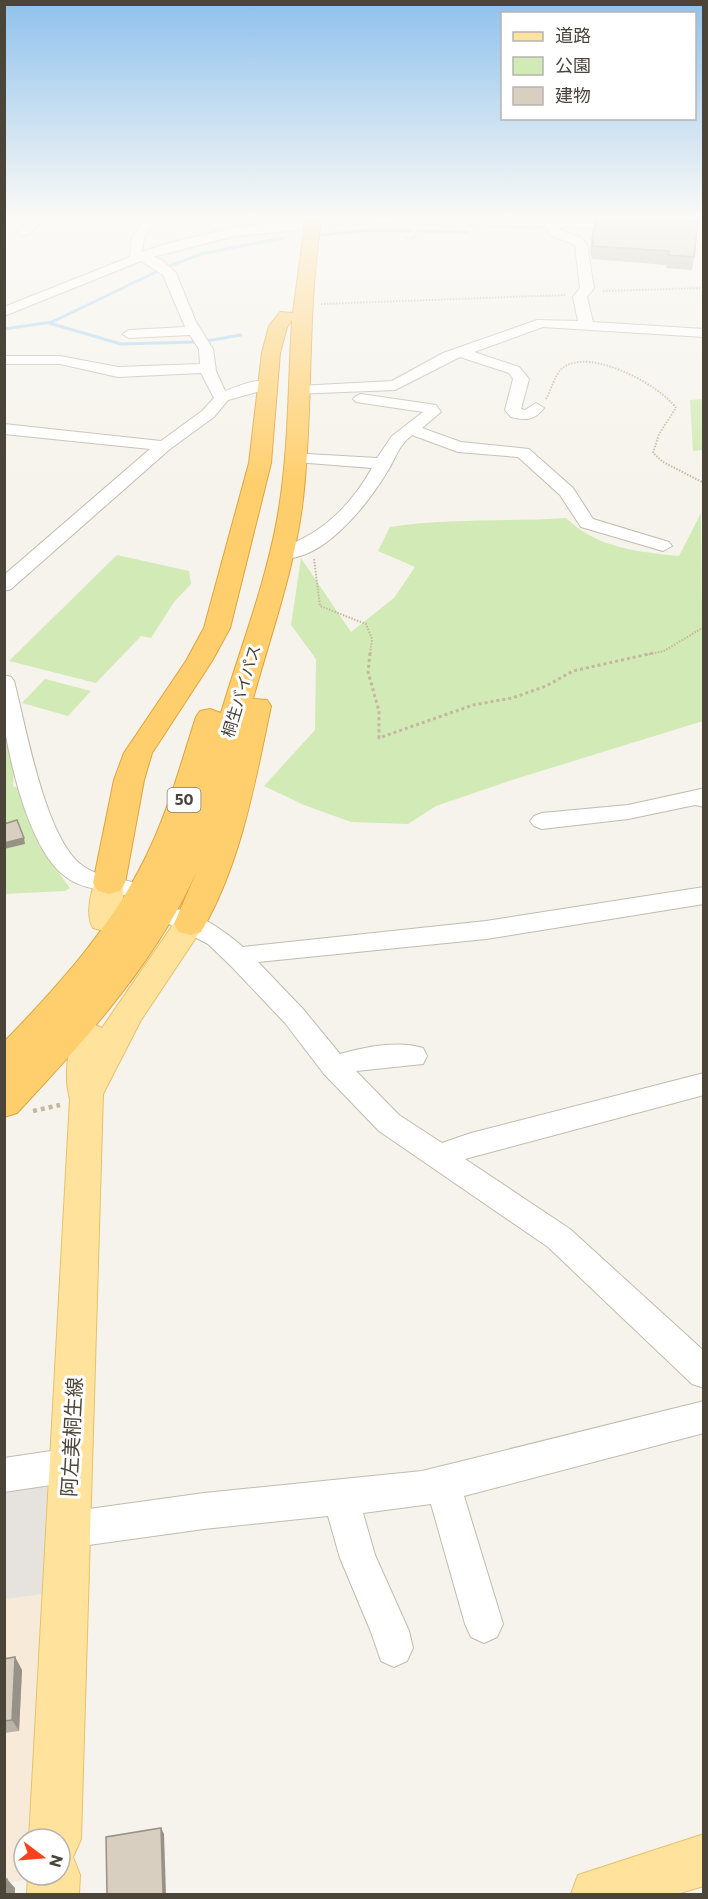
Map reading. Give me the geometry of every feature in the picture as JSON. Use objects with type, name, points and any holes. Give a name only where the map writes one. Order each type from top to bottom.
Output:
[{"type":"highway","name":"桐生バイパス","points":[[4,1066],[56,1011],[117,932],[150,879],[177,819],[263,552],[274,490],[295,305]]},
{"type":"highway","name":"桐生バイパス","points":[[16,1106],[142,941],[178,878],[210,796],[278,567],[292,498],[298,391],[294,310]]},
{"type":"highway","name":"50","points":[[116,886],[129,780],[138,753],[199,661],[217,628],[260,463],[266,385],[275,334],[294,310]]},
{"type":"highway","points":[[182,920],[215,872],[240,787],[276,610],[278,567]]},
{"type":"main road","points":[[104,920],[116,886]]},
{"type":"main road","points":[[75,1102],[182,920]]},
{"type":"main road","name":"阿左美桐生線","points":[[56,1827],[70,1465],[75,1102],[84,1088],[89,1035]]},
{"type":"main road","points":[[597,1894],[704,1860]]},
{"type":"street","points":[[4,312],[22,305]]},
{"type":"street","points":[[183,305],[208,355],[207,368],[219,395],[223,397]]},
{"type":"street","points":[[585,305],[586,324]]},
{"type":"street","points":[[298,391],[338,391],[395,386],[461,352],[542,322],[704,333]]},
{"type":"street","points":[[129,334],[195,331]]},
{"type":"street","points":[[461,352],[518,373],[522,379],[513,410],[518,414],[529,416],[536,408]]},
{"type":"street","points":[[4,360],[53,360],[118,372],[207,368]]},
{"type":"street","points":[[4,585],[164,446],[208,414],[223,397],[255,386],[266,385]]},
{"type":"street","points":[[278,567],[352,509],[383,464],[393,444],[433,410],[344,397],[338,391]]},
{"type":"street","points":[[4,429],[164,446]]},
{"type":"street","points":[[411,429],[458,447],[527,454],[573,499],[587,523],[663,546]]},
{"type":"street","points":[[296,458],[383,464]]},
{"type":"street","points":[[4,681],[34,798],[47,835],[65,864],[73,871],[116,886]]},
{"type":"street","points":[[542,821],[628,812],[701,796],[704,800]]},
{"type":"street","points":[[239,957],[252,953],[486,930],[704,895]]},
{"type":"street","points":[[182,920],[217,938],[239,957],[294,1016],[334,1066],[389,1123],[566,1244],[704,1373]]},
{"type":"street","points":[[334,1066],[350,1060],[413,1056]]},
{"type":"street","points":[[442,1160],[455,1150],[471,1145],[704,1084]]},
{"type":"street","points":[[68,1530],[422,1489],[704,1417]]},
{"type":"street","points":[[4,1475],[70,1465]]},
{"type":"street","points":[[442,1483],[484,1624]]},
{"type":"street","points":[[341,1497],[358,1558],[390,1631],[394,1647]]},
{"type":"path","points":[[294,310],[386,305]]},
{"type":"path","points":[[536,408],[548,397],[557,374],[567,365],[595,362],[619,369],[675,405],[675,412],[664,423],[654,444],[653,453],[663,462],[704,483]]},
{"type":"path","points":[[302,549],[314,556],[320,606],[366,624],[372,639],[368,672],[379,711],[379,738],[473,705],[512,698],[546,686],[573,671],[664,651],[704,627]]},
{"type":"path","points":[[16,1106],[75,1102]]},
{"type":"shaded area","points":[[49,1479],[43,1594],[5,1599],[4,1481]]},
{"type":"shaded area","points":[[43,1594],[33,1827],[12,1827],[12,1882],[5,1883],[4,1599]]},
{"type":"green space","points":[[703,399],[703,450],[693,451],[690,400]]},
{"type":"green space","points":[[701,513],[703,721],[436,806],[408,824],[351,822],[304,805],[264,786],[315,730],[316,659],[291,625],[301,558],[351,632],[394,598],[415,567],[378,551],[390,527],[434,522],[566,518],[578,528],[604,542],[649,553],[679,556]]},
{"type":"green space","points":[[117,555],[189,571],[191,584],[174,602],[151,638],[141,636],[96,683],[9,661]]},
{"type":"green space","points":[[45,679],[91,691],[68,716],[22,703]]},
{"type":"green space","points":[[4,732],[14,770],[13,786],[20,792],[28,819],[41,846],[70,888],[65,891],[5,894]]},
{"type":"building","points":[[17,820],[24,838],[4,843],[4,824]]},
{"type":"building","points":[[15,1657],[12,1720],[4,1721],[4,1659]]},
{"type":"building","points":[[161,1828],[163,1894],[107,1894],[106,1837]]},
{"type":"building","points":[[7,1879],[6,1894],[4,1894],[4,1880]]},
{"type":"waterway","points":[[4,329],[52,322],[88,305]]},
{"type":"waterway","points":[[49,323],[121,344],[195,342]]},
{"type":"waterway","points":[[206,341],[241,335]]}]
